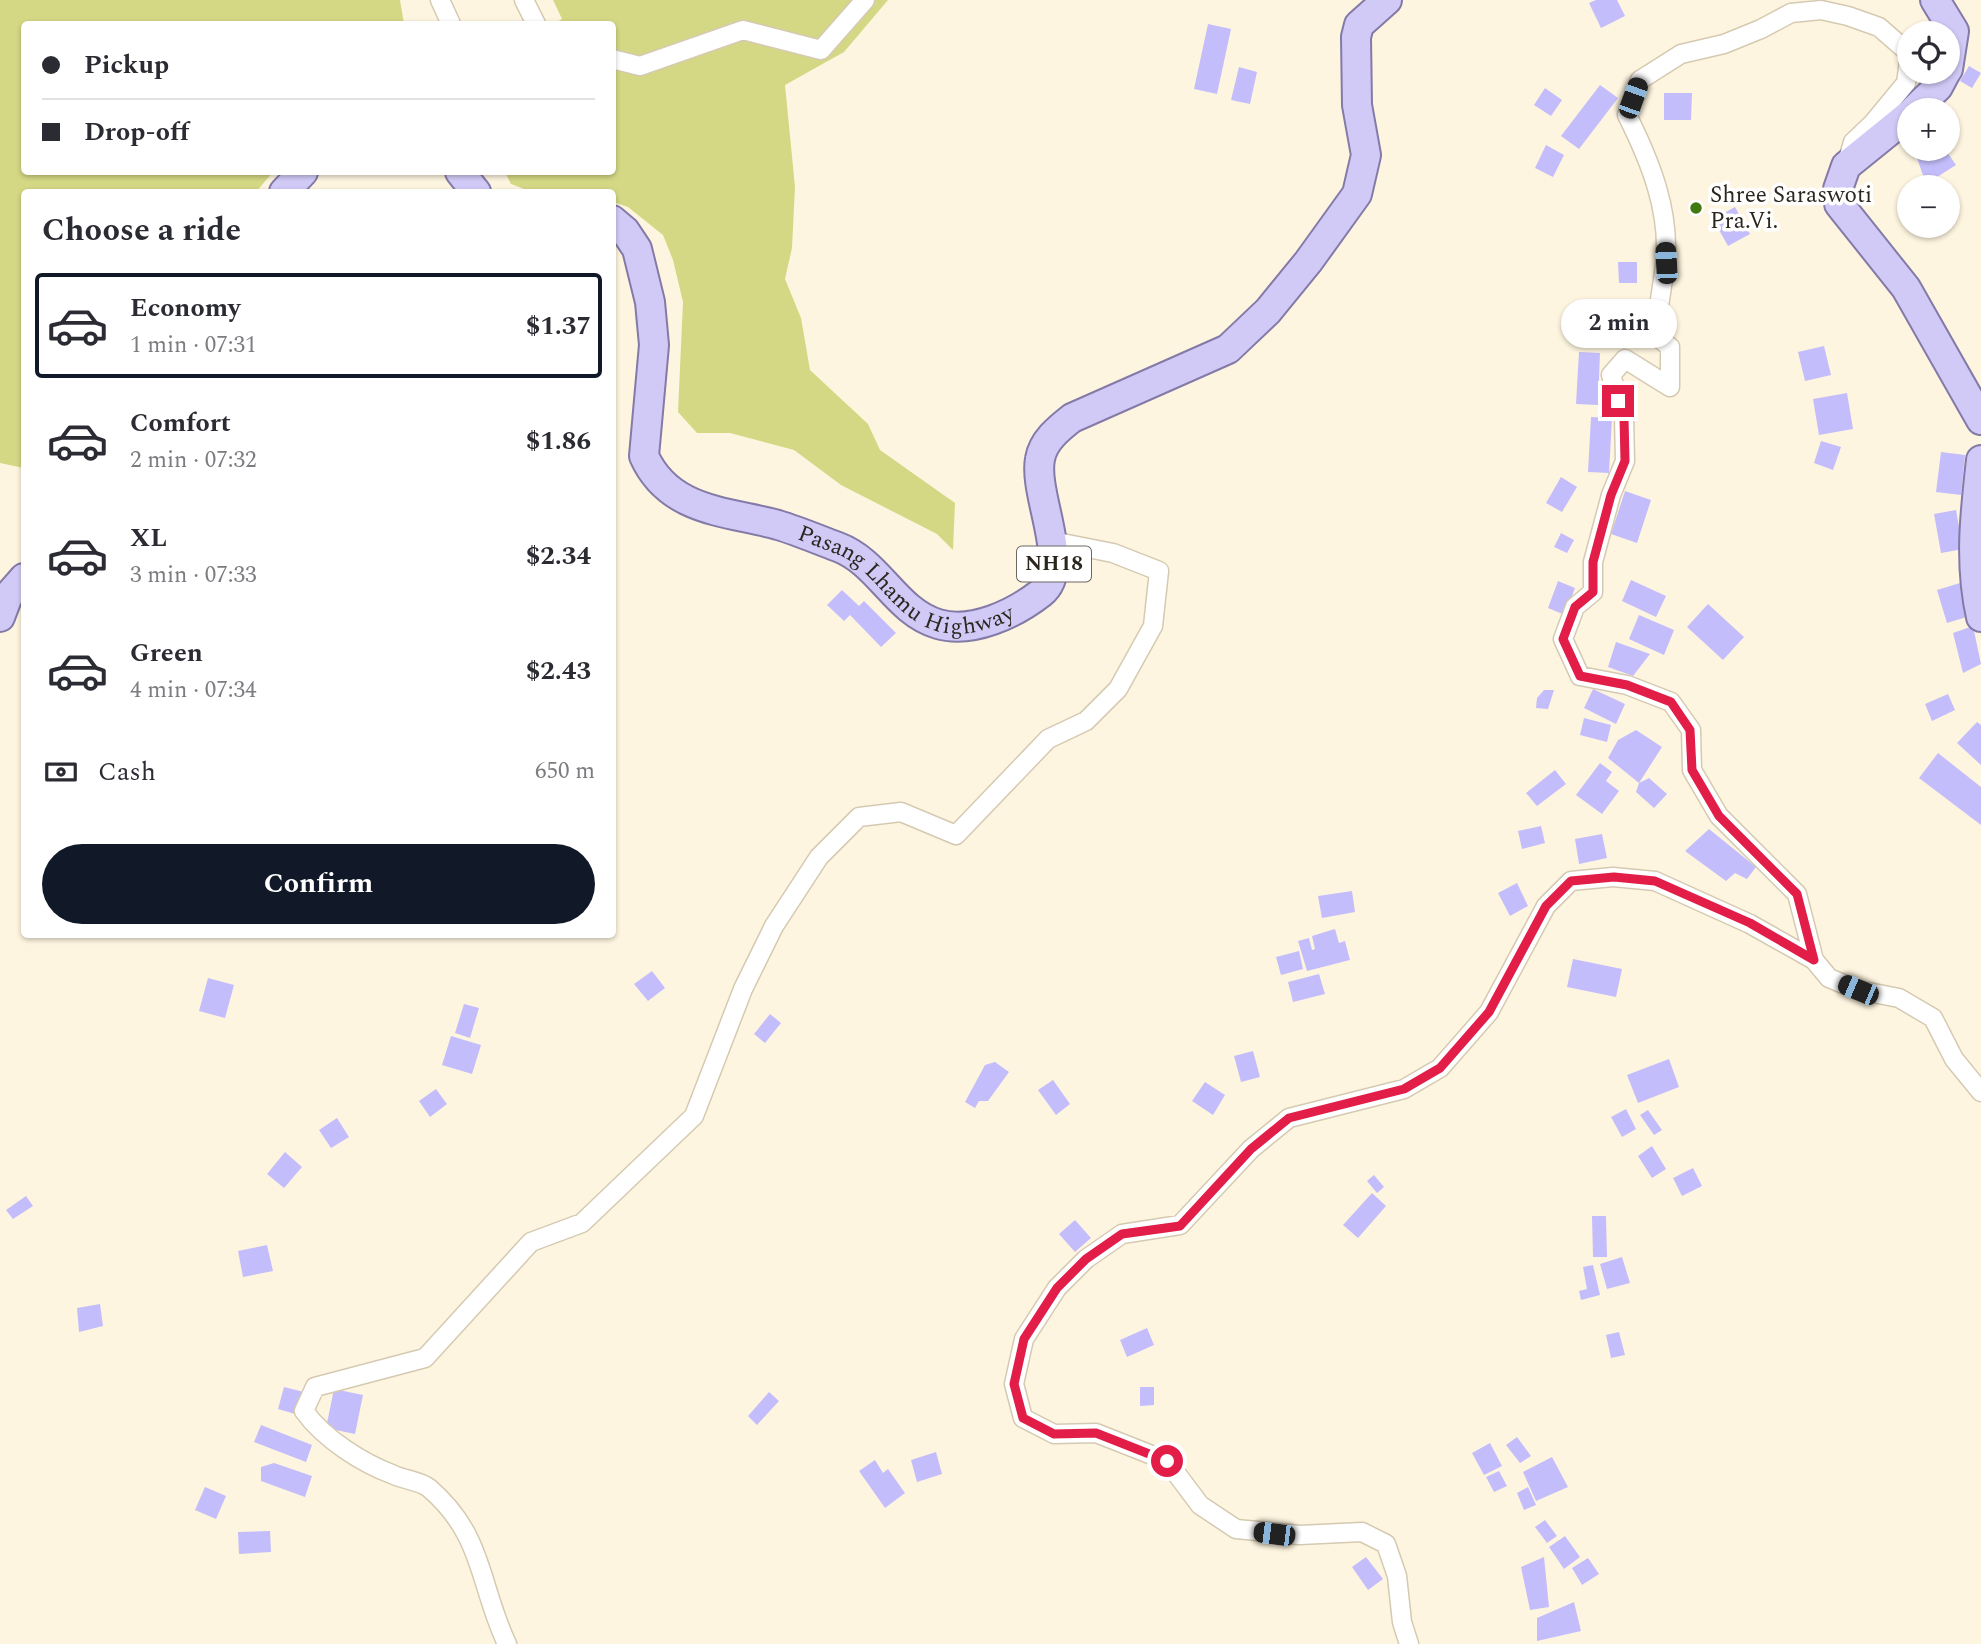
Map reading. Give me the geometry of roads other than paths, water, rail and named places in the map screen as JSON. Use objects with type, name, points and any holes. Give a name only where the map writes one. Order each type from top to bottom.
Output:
[{"type":"main road","name":"Pasang Lhamu Highway","points":[[616,223],[625,231],[637,249],[650,302],[654,345],[644,456],[650,470],[682,500],[707,510],[780,526],[841,548],[868,563],[909,610],[939,624],[983,625],[1044,591],[1054,561],[1052,541],[1041,500],[1040,460],[1046,443],[1057,430],[1072,418],[1228,349],[1276,301],[1356,194],[1366,155],[1357,105],[1356,37],[1359,25],[1387,0]]},
{"type":"main road","points":[[1934,0],[1948,21]]},
{"type":"main road","points":[[1927,98],[1940,84]]},
{"type":"main road","points":[[1897,125],[1846,166],[1838,189],[1839,204],[1906,288],[1981,420]]},
{"type":"main road","points":[[288,189],[300,175]]},
{"type":"main road","points":[[462,175],[474,189]]},
{"type":"main road","points":[[1981,460],[1972,535],[1974,586],[1981,617]]},
{"type":"main road","points":[[0,617],[8,596],[21,581]]},
{"type":"street","points":[[440,0],[450,21]]},
{"type":"street","points":[[524,0],[534,21]]},
{"type":"street","points":[[616,60],[640,66],[743,30],[821,50],[865,0]]},
{"type":"street","points":[[1814,960],[1797,894],[1719,816],[1692,770],[1690,730],[1671,702],[1627,685],[1580,676],[1563,639],[1575,607],[1593,592],[1593,562],[1611,495],[1625,461],[1624,417],[1611,375],[1625,359],[1670,387],[1671,347],[1655,335],[1666,263],[1660,200],[1653,166],[1627,115],[1640,80],[1681,54],[1724,44],[1762,29],[1791,13],[1811,10],[1848,16],[1879,27],[1897,42]]},
{"type":"street","points":[[1846,166],[1853,142],[1873,123],[1905,84]]},
{"type":"street","points":[[507,1644],[495,1619],[479,1557],[455,1514],[427,1486],[392,1475],[318,1430],[304,1411],[315,1387],[425,1358],[531,1242],[582,1223],[694,1116],[743,989],[775,926],[819,857],[859,817],[901,812],[956,835],[1048,739],[1086,721],[1118,689],[1153,626],[1159,571],[1113,553],[1052,541]]},
{"type":"street","points":[[1409,1644],[1402,1622],[1397,1576],[1386,1544],[1362,1532],[1300,1535],[1236,1530],[1200,1505],[1167,1461],[1096,1433],[1054,1434],[1023,1418],[1014,1384],[1024,1339],[1057,1288],[1086,1259],[1122,1234],[1180,1226],[1251,1149],[1289,1118],[1404,1089],[1440,1068],[1489,1012],[1546,906],[1571,881],[1614,877],[1655,881],[1750,923],[1814,960],[1829,978],[1858,990],[1899,998],[1933,1018],[1954,1059],[1981,1092]]},
{"type":"place","name":"Shree Saraswoti Pra.Vi.","points":[[1696,208]]}]
